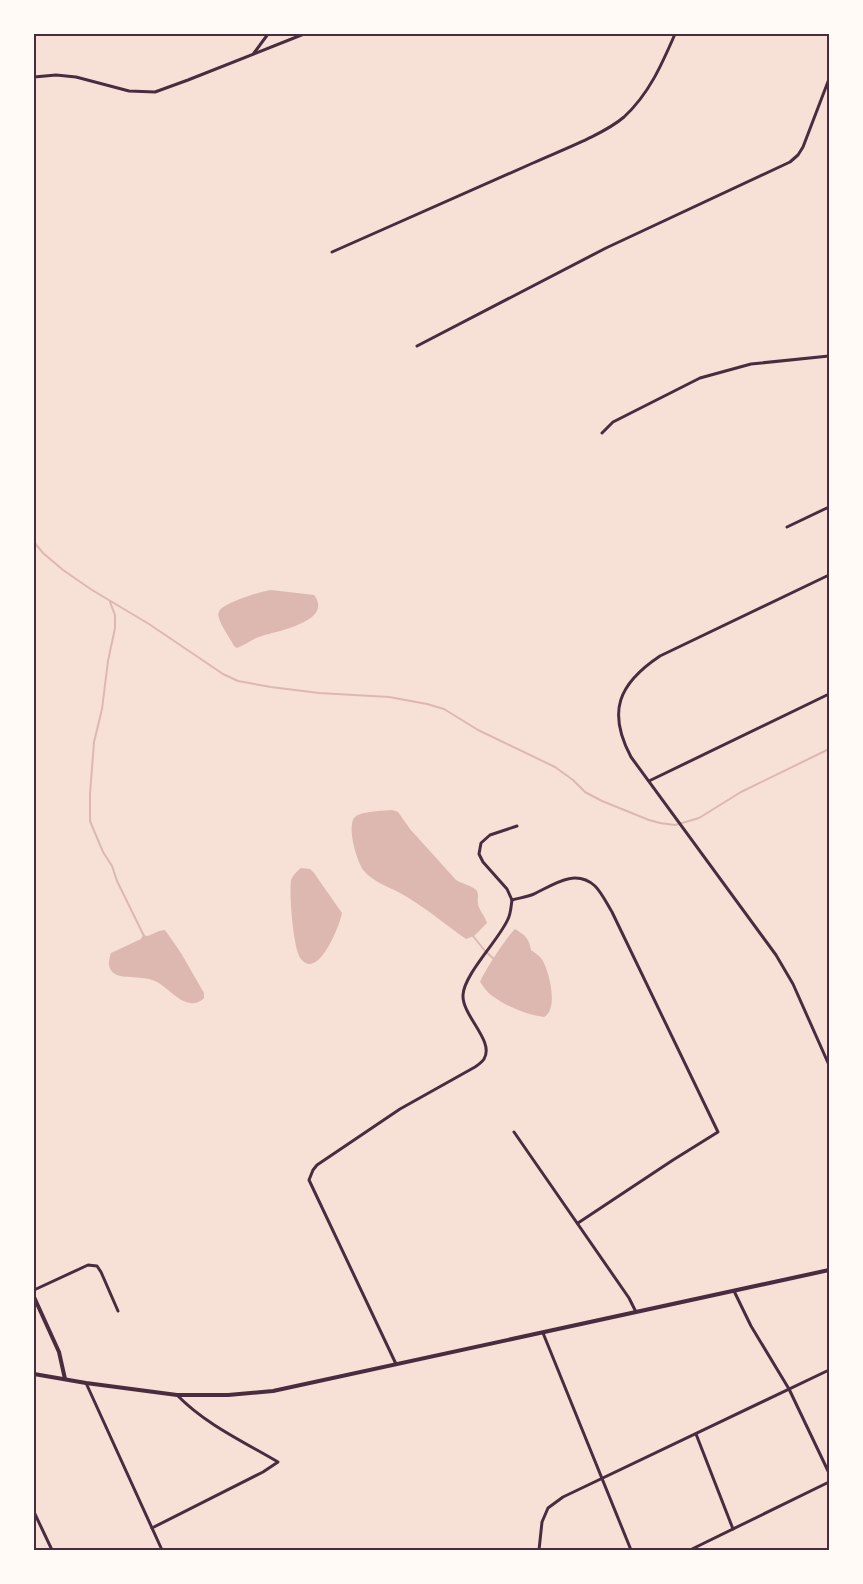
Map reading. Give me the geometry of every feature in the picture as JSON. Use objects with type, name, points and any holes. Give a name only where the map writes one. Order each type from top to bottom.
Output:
[{"type":"main road","points":[[34,1374],[177,1395],[228,1395],[273,1391],[829,1270]]},
{"type":"main road","points":[[34,1297],[59,1352],[65,1379]]},
{"type":"street","points":[[254,53],[268,34]]},
{"type":"street","points":[[34,77],[56,75],[76,77],[129,91],[155,92],[304,34]]},
{"type":"street","points":[[332,252],[615,124],[643,96],[657,73],[675,34]]},
{"type":"street","points":[[417,346],[606,248],[790,162],[803,147],[829,79]]},
{"type":"street","points":[[602,433],[613,422],[700,378],[751,364],[829,356]]},
{"type":"street","points":[[787,527],[829,507]]},
{"type":"street","points":[[829,575],[660,656],[644,667],[629,684],[618,705],[618,724],[623,741],[631,757],[776,955],[793,984],[829,1065]]},
{"type":"street","points":[[649,780],[829,694]]},
{"type":"street","points":[[396,1364],[309,1180],[317,1165],[400,1109],[476,1067],[484,1059],[487,1050],[484,1040],[464,1006],[463,994],[468,980],[509,918],[512,900],[507,889],[483,862],[479,854],[481,843],[490,836],[517,826]]},
{"type":"street","points":[[512,900],[532,895],[564,879],[576,878],[586,880],[595,886],[612,912],[718,1132],[578,1223]]},
{"type":"street","points":[[514,1132],[629,1298],[636,1312]]},
{"type":"street","points":[[34,1290],[88,1265],[97,1266],[118,1311]]},
{"type":"street","points":[[734,1291],[751,1326],[788,1389],[829,1474]]},
{"type":"street","points":[[543,1333],[631,1550]]},
{"type":"street","points":[[539,1550],[542,1522],[548,1508],[563,1497],[829,1370]]},
{"type":"street","points":[[86,1383],[162,1550]]},
{"type":"street","points":[[152,1528],[263,1472],[278,1462],[203,1417],[190,1408],[177,1395]]},
{"type":"street","points":[[696,1434],[733,1530]]},
{"type":"street","points":[[690,1550],[829,1482]]},
{"type":"street","points":[[34,1512],[52,1550]]},
{"type":"shaded area","points":[[271,590],[314,595],[318,604],[317,612],[311,618],[291,628],[259,637],[237,648],[222,625],[218,616],[219,611],[236,601]]},
{"type":"shaded area","points":[[392,810],[398,812],[410,829],[456,880],[471,886],[477,891],[479,906],[487,923],[474,936],[466,939],[402,894],[378,882],[361,867],[352,835],[355,817],[372,812]]},
{"type":"shaded area","points":[[301,868],[310,869],[314,873],[342,913],[333,939],[327,949],[314,963],[308,964],[298,954],[291,908],[291,880]]},
{"type":"shaded area","points":[[515,929],[526,937],[531,950],[542,959],[548,973],[552,999],[549,1013],[544,1017],[523,1012],[503,1003],[490,994],[480,982],[496,954]]},
{"type":"shaded area","points":[[165,930],[204,993],[204,998],[198,1002],[192,1003],[179,999],[152,980],[115,974],[110,969],[111,953],[141,939],[143,935],[148,936]]},
{"type":"waterway","points":[[34,542],[43,553],[63,570],[92,590],[149,624],[223,674],[238,681],[319,693],[389,697],[444,709],[478,730],[555,767],[573,780],[585,792],[602,801],[660,823],[675,825],[699,818],[741,792],[829,749]]},
{"type":"waterway","points":[[110,602],[115,615],[115,628],[108,661],[102,709],[94,742],[90,821],[144,936]]},
{"type":"waterway","points":[[473,936],[495,960]]}]
